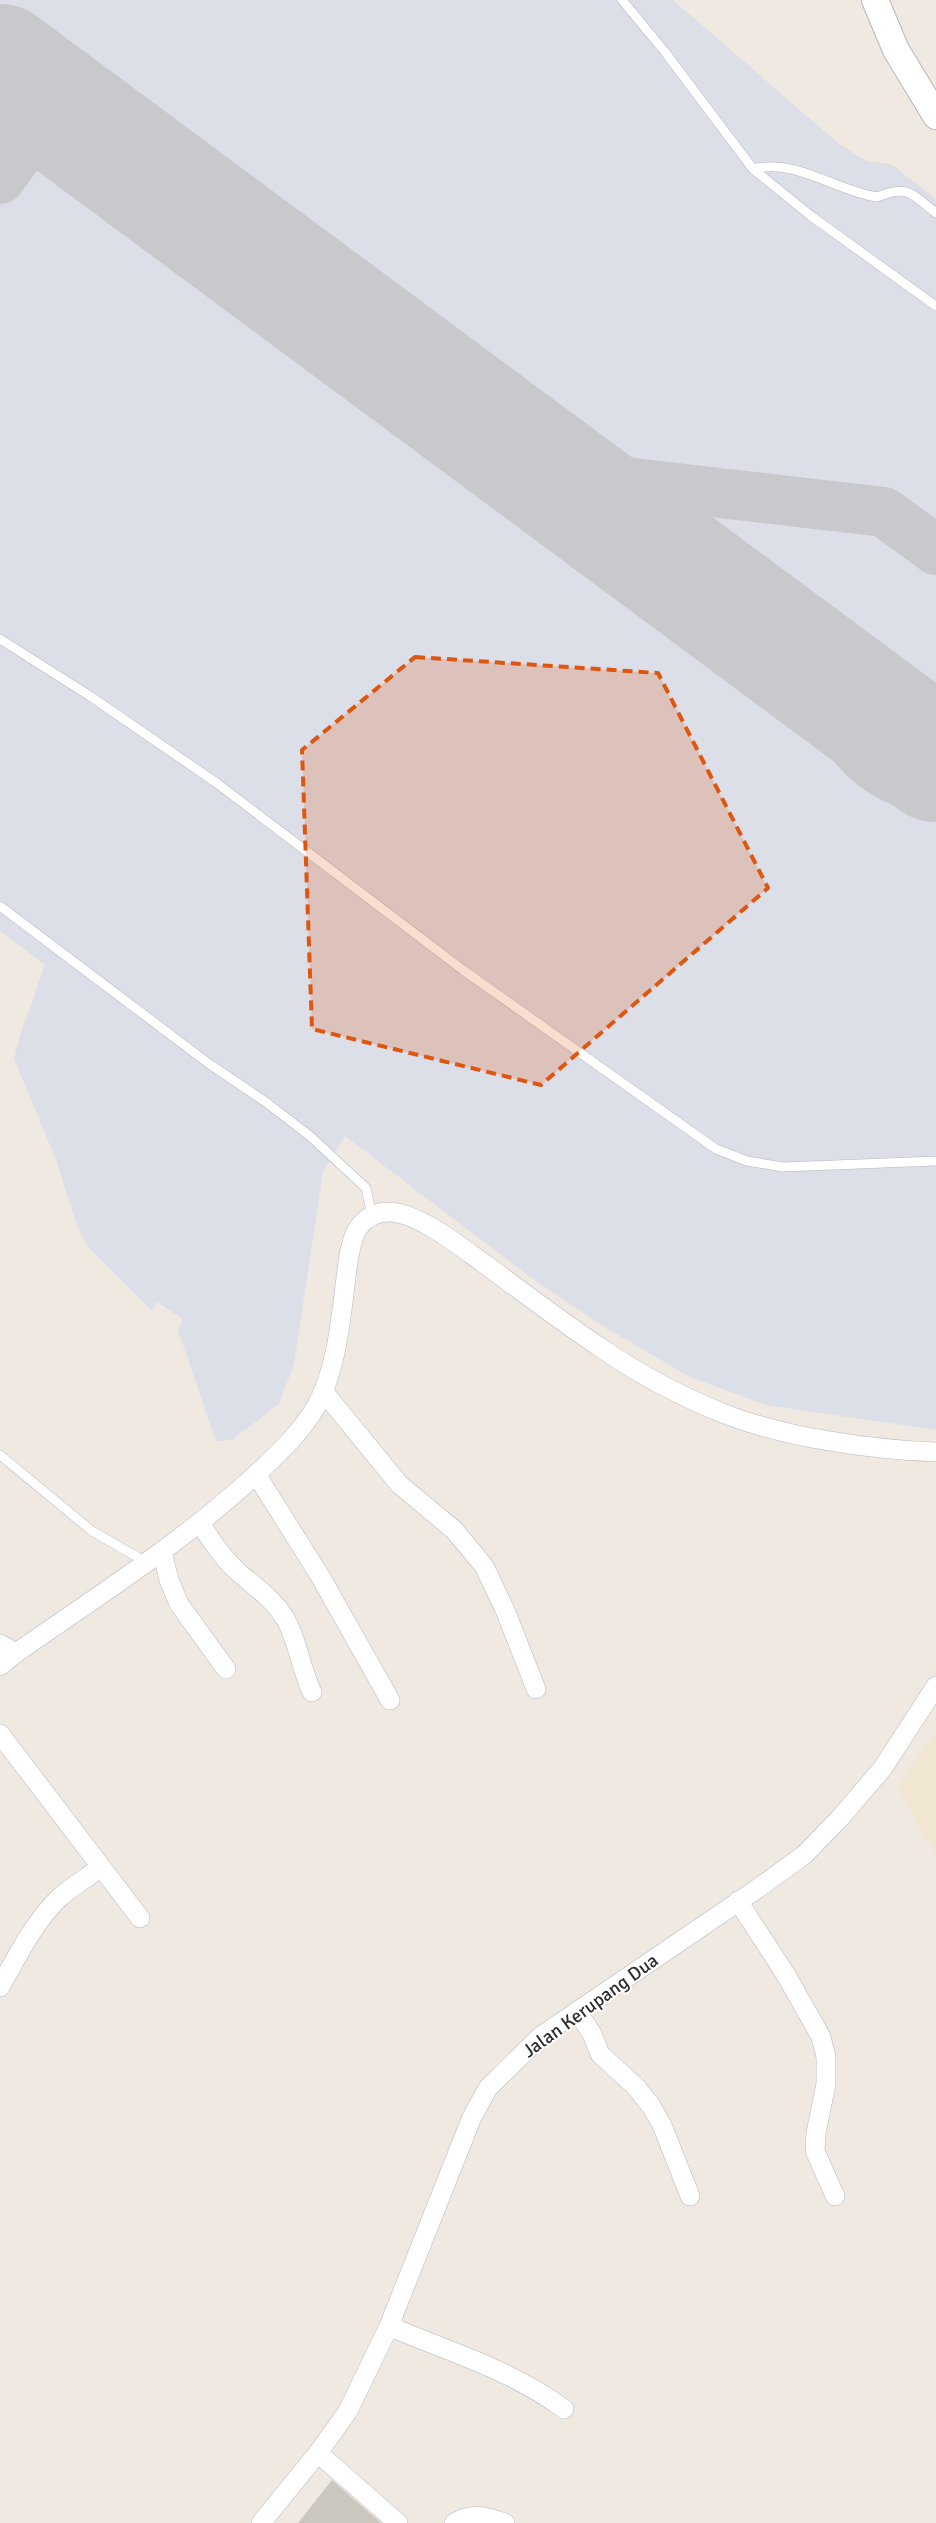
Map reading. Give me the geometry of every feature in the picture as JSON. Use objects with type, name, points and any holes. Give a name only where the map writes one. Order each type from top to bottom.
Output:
[{"type":"main road","points":[[875,0],[896,50],[936,116]]},
{"type":"street","points":[[0,1666],[8,1649],[146,1562],[200,1523],[293,1439],[310,1417],[323,1391],[339,1332],[349,1256],[358,1228],[372,1216],[389,1212],[410,1215],[439,1231],[602,1349],[661,1384],[726,1414],[811,1436],[902,1451],[936,1452]]},
{"type":"street","points":[[323,1391],[399,1484],[454,1530],[484,1566],[505,1610],[536,1689]]},
{"type":"street","points":[[256,1474],[320,1576],[390,1700]]},
{"type":"street","points":[[200,1523],[217,1549],[236,1570],[272,1602],[286,1620],[303,1672],[312,1692]]},
{"type":"street","points":[[162,1550],[168,1580],[180,1604],[226,1670]]},
{"type":"street","name":"Jalan Kerupang Dua","points":[[261,2523],[318,2453],[348,2411],[388,2326],[472,2117],[488,2088],[541,2036],[804,1855],[840,1818],[882,1769],[936,1686]]},
{"type":"street","points":[[0,1734],[140,1918]]},
{"type":"street","points":[[0,1987],[34,1927],[45,1913],[61,1897],[101,1867]]},
{"type":"street","points":[[738,1901],[786,1975],[821,2037],[826,2057],[826,2084],[816,2133],[815,2151],[835,2196]]},
{"type":"street","points":[[577,2011],[592,2034],[600,2054],[636,2088],[651,2106],[662,2125],[690,2196]]},
{"type":"street","points":[[388,2326],[489,2365],[542,2393],[564,2409]]},
{"type":"street","points":[[318,2453],[398,2523]]},
{"type":"street","points":[[454,2523],[467,2516],[482,2516],[505,2523]]},
{"type":"lane","points":[[622,0],[665,52],[753,169],[811,216],[936,306]]},
{"type":"lane","points":[[753,169],[767,165],[788,168],[877,197],[893,190],[903,189],[936,213]]},
{"type":"lane","points":[[0,639],[90,696],[218,784],[463,970],[716,1149],[746,1161],[783,1167],[936,1161]]},
{"type":"lane","points":[[0,906],[208,1063],[267,1103],[310,1136],[366,1188],[372,1216]]},
{"type":"lane","points":[[0,1455],[92,1531],[146,1562]]},
{"type":"highlighted area","points":[[415,657],[658,673],[768,888],[541,1085],[312,1029],[302,750]]},
{"type":"shaded area","points":[[0,0],[673,0],[838,143],[866,161],[891,164],[936,199],[936,1430],[766,1405],[690,1377],[603,1326],[534,1280],[345,1136],[323,1172],[294,1364],[279,1404],[232,1440],[218,1441],[214,1436],[178,1330],[183,1319],[157,1302],[152,1311],[88,1247],[77,1226],[57,1162],[14,1059],[45,965],[0,931]]},
{"type":"shaded area","points":[[936,1732],[936,1855],[897,1786]]},
{"type":"building","points":[[332,2480],[381,2523],[298,2523]]},
{"type":"taxiway","points":[[0,179],[54,106]]},
{"type":"taxiway","points":[[529,459],[590,478],[884,512],[936,550]]},
{"type":"taxiway","points":[[795,656],[822,676],[832,695],[848,736],[856,749],[867,760],[879,770],[892,777],[921,788],[936,790]]},
{"type":"runway","points":[[0,66],[936,760]]}]
